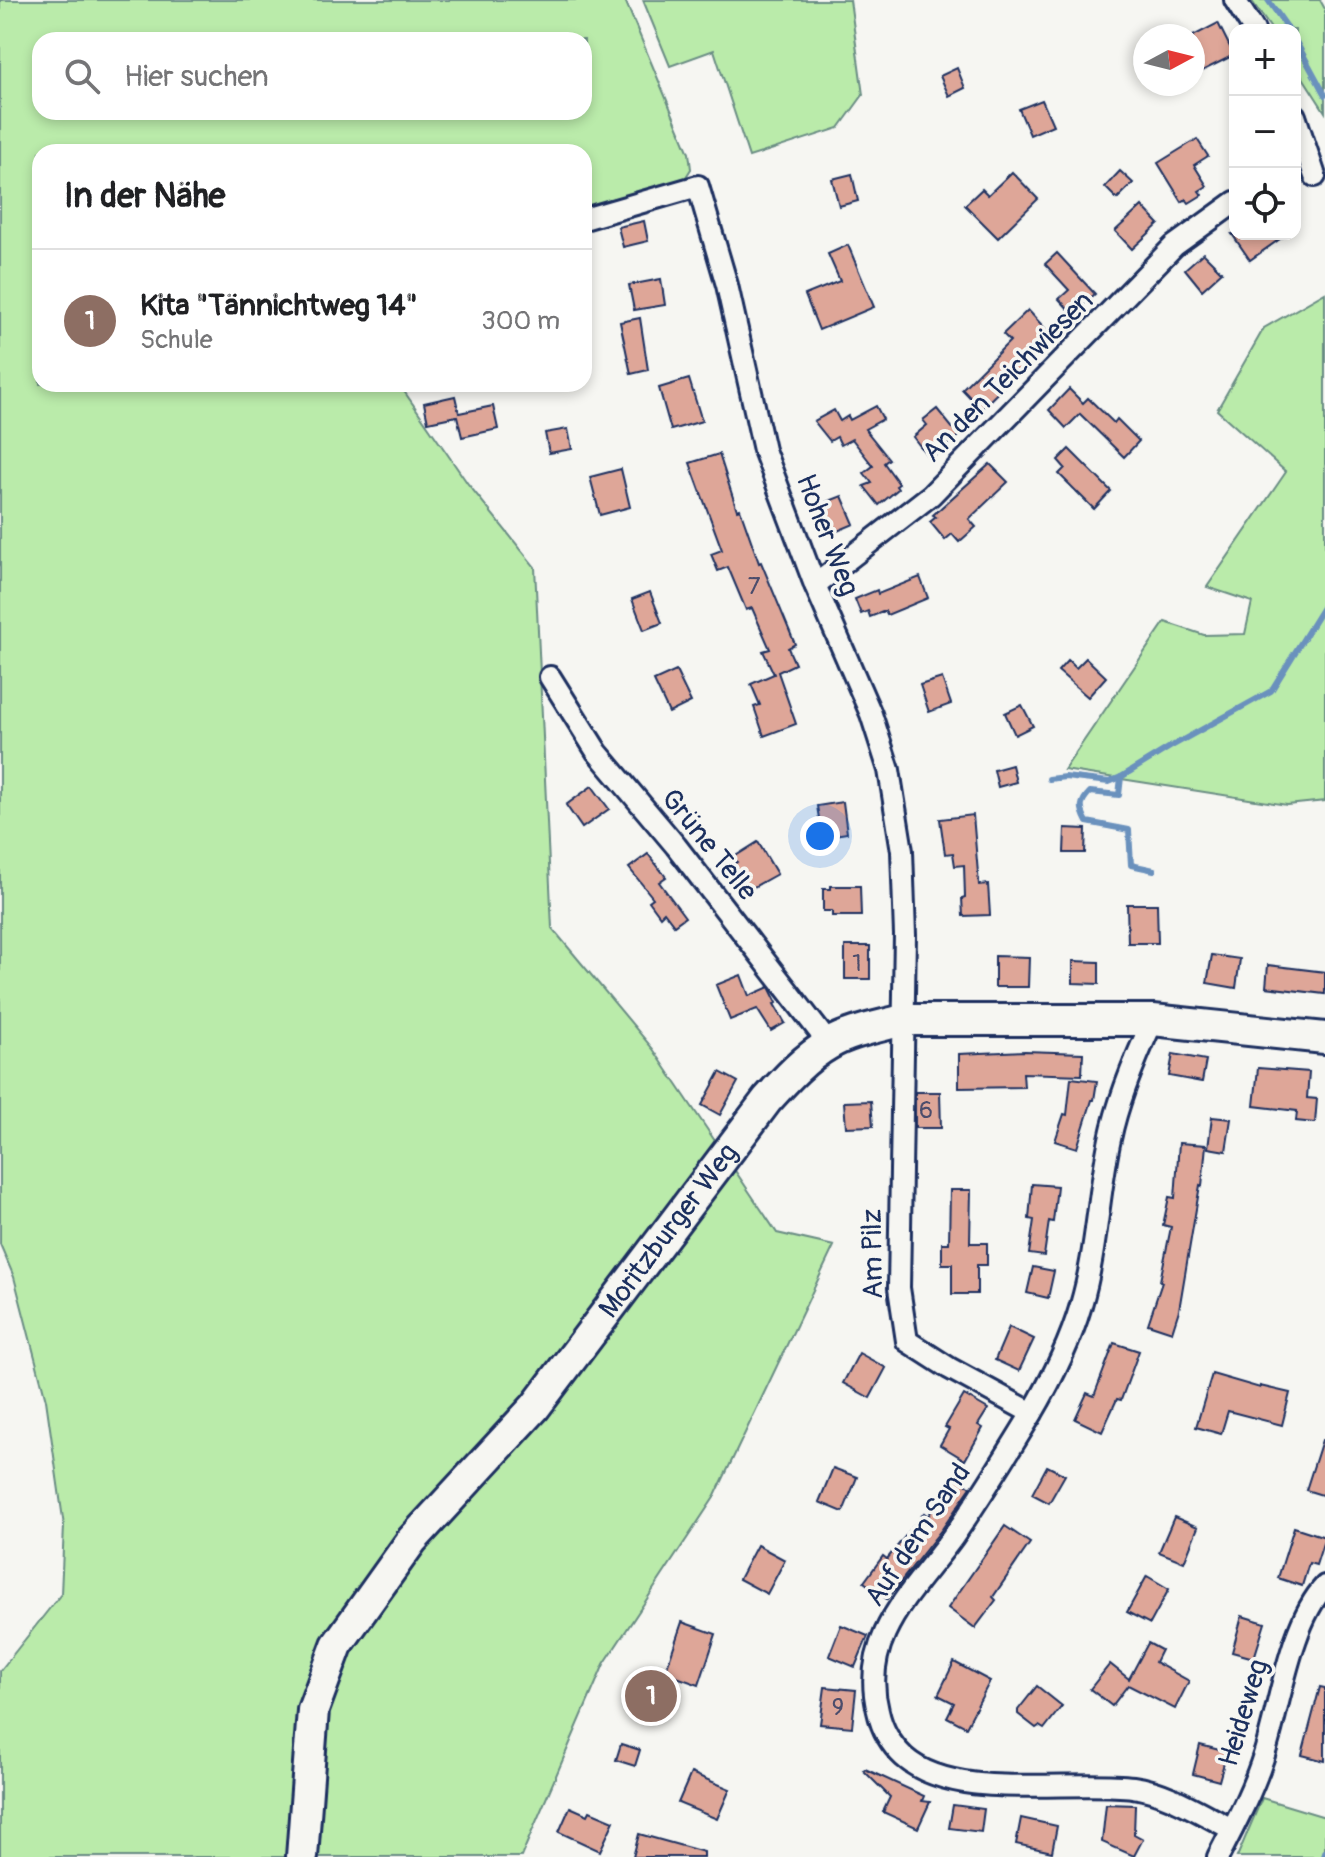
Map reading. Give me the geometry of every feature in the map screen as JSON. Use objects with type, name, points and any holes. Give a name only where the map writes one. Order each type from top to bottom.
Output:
[{"type":"street","points":[[1235,0],[1250,24]]},
{"type":"street","points":[[1301,138],[1312,177]]},
{"type":"street","name":"Hoher Weg","points":[[592,217],[698,186],[727,285],[764,450],[815,585],[871,714],[889,770],[902,851],[905,935],[903,1020]]},
{"type":"street","name":"An den Teichwiesen","points":[[815,585],[931,495],[1174,246],[1229,206]]},
{"type":"street","name":"Grüne Telle","points":[[550,677],[597,752],[676,846],[829,1044]]},
{"type":"street","name":"Moritzburger Weg","points":[[302,1857],[313,1710],[337,1645],[412,1540],[535,1407],[767,1100],[807,1061],[829,1044],[903,1020],[1153,1020],[1325,1038]]},
{"type":"street","name":"Am Pilz","points":[[903,1020],[899,1288],[907,1341],[949,1368],[1032,1413]]},
{"type":"street","name":"Auf dem Sand","points":[[1153,1020],[1110,1137],[1091,1262],[1081,1306],[1067,1345],[1032,1413],[953,1537],[909,1591],[888,1624],[876,1657],[872,1689],[883,1732],[903,1757],[925,1773],[961,1784],[1134,1787],[1186,1803],[1232,1829]]},
{"type":"street","name":"Heideweg","points":[[1218,1857],[1264,1756],[1293,1644],[1318,1593],[1325,1586]]},
{"type":"green space","points":[[0,0],[625,0],[689,153],[691,169],[684,180],[592,209],[592,144],[32,144],[32,392],[405,392],[468,484],[535,567],[552,928],[653,1049],[777,1233],[834,1246],[715,1496],[604,1664],[521,1857],[0,1857],[0,1671],[61,1594],[64,1526],[46,1400],[14,1277],[0,1244]]},
{"type":"green space","points":[[643,0],[850,0],[863,95],[839,128],[749,157],[714,50],[670,66]]},
{"type":"green space","points":[[1251,0],[1320,0],[1325,9],[1325,112],[1301,74],[1301,24],[1268,24]]},
{"type":"green space","points":[[1325,293],[1325,801],[1287,805],[1064,770],[1165,622],[1204,635],[1245,634],[1252,602],[1207,587],[1286,472],[1217,410],[1264,328]]},
{"type":"green space","points":[[1262,1798],[1325,1817],[1325,1857],[1237,1857]]},
{"type":"building","points":[[1218,23],[1229,45],[1229,58],[1205,70],[1205,30]]},
{"type":"building","points":[[957,68],[965,88],[949,96],[940,76]]},
{"type":"building","points":[[1042,100],[1053,125],[1030,135],[1019,109]]},
{"type":"building","points":[[1197,139],[1208,156],[1194,165],[1207,186],[1199,191],[1202,195],[1189,203],[1186,199],[1182,202],[1158,163]]},
{"type":"building","points":[[1120,171],[1133,183],[1117,199],[1105,187]]},
{"type":"building","points":[[1012,172],[1038,199],[998,238],[965,205],[982,189],[988,195]]},
{"type":"building","points":[[852,174],[858,201],[839,206],[832,179]]},
{"type":"building","points":[[1142,206],[1159,224],[1132,249],[1115,231]]},
{"type":"building","points":[[644,221],[648,241],[623,247],[618,227]]},
{"type":"building","points":[[1236,240],[1278,240],[1250,260]]},
{"type":"building","points":[[848,245],[874,307],[819,330],[805,295],[840,281],[828,254]]},
{"type":"building","points":[[1057,253],[1095,294],[1073,314],[1059,299],[1069,290],[1045,264]]},
{"type":"building","points":[[1203,253],[1222,272],[1202,290],[1185,269]]},
{"type":"building","points":[[661,279],[665,305],[634,310],[629,285]]},
{"type":"building","points":[[1028,310],[1050,334],[1039,344],[1044,350],[981,409],[962,389],[1010,341],[1003,334]]},
{"type":"building","points":[[640,318],[648,370],[631,374],[620,322]]},
{"type":"building","points":[[689,379],[702,421],[671,430],[659,388]]},
{"type":"building","points":[[1069,389],[1083,403],[1088,398],[1114,423],[1117,419],[1139,441],[1124,457],[1080,414],[1066,428],[1049,410]]},
{"type":"building","points":[[455,396],[459,413],[493,406],[498,429],[462,437],[457,416],[428,422],[424,403]]},
{"type":"building","points":[[876,406],[883,419],[865,429],[889,459],[884,463],[899,484],[896,486],[898,489],[879,505],[864,486],[872,483],[864,473],[873,466],[852,439],[841,445],[837,437],[830,441],[814,421],[834,410],[840,421],[848,416],[850,420]]},
{"type":"building","points":[[937,409],[959,436],[930,459],[913,437],[927,425],[923,420]]},
{"type":"building","points":[[568,429],[572,449],[549,453],[545,433]]},
{"type":"building","points":[[1069,449],[1111,491],[1094,509],[1059,474],[1065,468],[1058,460]]},
{"type":"building","points":[[719,454],[737,510],[740,509],[759,563],[795,644],[788,648],[795,664],[778,672],[796,724],[764,736],[754,707],[760,705],[751,684],[774,674],[763,651],[770,649],[752,608],[746,610],[728,567],[718,571],[711,554],[722,550],[690,463]]},
{"type":"building","points":[[990,464],[1008,482],[969,519],[976,527],[959,542],[952,534],[945,540],[930,522],[936,517],[933,515]]},
{"type":"building","points":[[621,469],[630,507],[600,515],[590,477]]},
{"type":"building","points":[[842,496],[854,524],[828,535],[816,506]]},
{"type":"building","points":[[920,577],[928,598],[887,615],[885,611],[870,617],[868,611],[861,614],[855,599],[877,590],[878,594]]},
{"type":"building","points":[[650,592],[662,623],[644,630],[632,599]]},
{"type":"building","points":[[1086,658],[1106,677],[1088,697],[1058,671],[1068,660],[1076,668]]},
{"type":"building","points":[[676,671],[691,702],[669,713],[654,681]]},
{"type":"building","points":[[942,678],[951,704],[929,712],[920,685]]},
{"type":"building","points":[[1022,705],[1033,726],[1015,735],[1005,713]]},
{"type":"building","points":[[1012,765],[1016,782],[998,787],[994,770]]},
{"type":"building","points":[[592,786],[609,809],[582,828],[566,805]]},
{"type":"building","points":[[843,802],[847,833],[822,837],[817,806]]},
{"type":"building","points":[[973,815],[979,885],[988,884],[990,915],[963,916],[964,865],[955,866],[953,853],[945,854],[940,819]]},
{"type":"building","points":[[1065,828],[1086,829],[1085,853],[1064,853]]},
{"type":"building","points":[[758,842],[777,874],[743,893],[728,868],[737,862],[734,857]]},
{"type":"building","points":[[648,854],[666,877],[659,882],[685,917],[674,925],[664,912],[660,916],[649,901],[653,898],[629,868]]},
{"type":"building","points":[[831,886],[860,886],[861,916],[832,916],[832,911],[823,911],[823,889],[831,889]]},
{"type":"building","points":[[1127,904],[1157,904],[1158,943],[1128,943]]},
{"type":"building","points":[[845,946],[870,946],[870,979],[845,979]]},
{"type":"building","points":[[1212,955],[1240,959],[1236,988],[1207,983]]},
{"type":"building","points":[[995,956],[1029,957],[1028,987],[995,987]]},
{"type":"building","points":[[1073,961],[1099,962],[1099,984],[1073,983]]},
{"type":"building","points":[[1268,965],[1325,972],[1325,994],[1266,987]]},
{"type":"building","points":[[741,975],[749,996],[769,987],[785,1023],[771,1031],[757,1009],[730,1020],[716,985]]},
{"type":"building","points":[[1025,1051],[1083,1053],[1082,1075],[1023,1073],[1024,1087],[959,1088],[959,1054]]},
{"type":"building","points":[[1173,1054],[1206,1060],[1202,1082],[1169,1076]]},
{"type":"building","points":[[1258,1068],[1309,1072],[1307,1098],[1317,1099],[1315,1123],[1296,1121],[1297,1111],[1254,1106]]},
{"type":"building","points":[[720,1072],[738,1082],[720,1115],[702,1105]]},
{"type":"building","points":[[1071,1078],[1097,1081],[1094,1100],[1077,1148],[1055,1141],[1064,1114],[1067,1115]]},
{"type":"building","points":[[915,1092],[940,1092],[941,1128],[915,1128]]},
{"type":"building","points":[[871,1101],[873,1126],[846,1127],[844,1102]]},
{"type":"building","points":[[1212,1117],[1231,1119],[1226,1151],[1208,1148]]},
{"type":"building","points":[[1179,1143],[1206,1145],[1202,1186],[1179,1310],[1172,1332],[1148,1324],[1162,1282],[1171,1227],[1163,1225],[1169,1197],[1175,1198]]},
{"type":"building","points":[[1032,1184],[1057,1186],[1053,1222],[1049,1221],[1044,1256],[1029,1254],[1034,1220],[1029,1219]]},
{"type":"building","points":[[950,1190],[971,1190],[970,1243],[987,1243],[987,1265],[977,1265],[977,1294],[952,1294],[952,1264],[942,1264],[942,1243],[949,1243]]},
{"type":"building","points":[[1033,1267],[1054,1271],[1048,1298],[1027,1293]]},
{"type":"building","points":[[1009,1327],[1034,1339],[1019,1371],[995,1360]]},
{"type":"building","points":[[1114,1343],[1139,1351],[1121,1400],[1117,1399],[1102,1432],[1075,1419],[1087,1393],[1094,1396]]},
{"type":"building","points":[[859,1353],[886,1368],[870,1398],[843,1383]]},
{"type":"building","points":[[1212,1374],[1290,1393],[1282,1425],[1228,1411],[1221,1434],[1196,1427]]},
{"type":"building","points":[[964,1395],[988,1409],[978,1425],[983,1428],[965,1460],[940,1445],[949,1429],[945,1427]]},
{"type":"building","points":[[1322,1440],[1325,1440],[1325,1496],[1306,1490]]},
{"type":"building","points":[[1047,1466],[1065,1475],[1049,1503],[1032,1494]]},
{"type":"building","points":[[833,1468],[857,1477],[843,1512],[819,1502]]},
{"type":"building","points":[[955,1476],[971,1487],[887,1599],[864,1582],[883,1556],[887,1559],[924,1513],[928,1516]]},
{"type":"building","points":[[1174,1517],[1198,1527],[1184,1562],[1159,1552]]},
{"type":"building","points":[[1005,1526],[1030,1543],[993,1597],[996,1600],[975,1628],[948,1608]]},
{"type":"building","points":[[1294,1527],[1325,1537],[1316,1565],[1309,1563],[1302,1586],[1278,1578]]},
{"type":"building","points":[[757,1545],[785,1560],[767,1594],[739,1579]]},
{"type":"building","points":[[1147,1576],[1169,1589],[1150,1624],[1127,1612]]},
{"type":"building","points":[[1242,1616],[1265,1623],[1254,1658],[1232,1652]]},
{"type":"building","points":[[682,1622],[716,1634],[699,1685],[665,1673]]},
{"type":"building","points":[[841,1625],[868,1636],[855,1667],[829,1656]]},
{"type":"building","points":[[1148,1643],[1161,1650],[1155,1662],[1189,1681],[1175,1709],[1128,1685],[1112,1706],[1090,1689],[1110,1664],[1129,1679]]},
{"type":"building","points":[[954,1662],[990,1681],[966,1727],[947,1717],[954,1703],[938,1695]]},
{"type":"building","points":[[1037,1686],[1062,1706],[1044,1729],[1036,1728],[1018,1714]]},
{"type":"building","points":[[825,1687],[856,1690],[852,1727],[820,1724]]},
{"type":"building","points":[[1320,1687],[1325,1688],[1325,1761],[1302,1755]]},
{"type":"building","points":[[621,1744],[640,1750],[635,1766],[616,1760]]},
{"type":"building","points":[[1200,1745],[1227,1752],[1219,1781],[1193,1774]]},
{"type":"building","points":[[865,1769],[924,1796],[922,1801],[930,1802],[918,1828],[883,1812],[890,1797]]},
{"type":"building","points":[[691,1773],[730,1789],[717,1819],[678,1803]]},
{"type":"building","points":[[1106,1804],[1135,1805],[1134,1834],[1143,1839],[1134,1856],[1102,1842]]},
{"type":"building","points":[[953,1805],[984,1809],[981,1832],[949,1828]]},
{"type":"building","points":[[570,1807],[614,1821],[600,1851],[559,1832]]},
{"type":"building","points":[[1021,1818],[1057,1826],[1052,1852],[1016,1844]]},
{"type":"building","points":[[639,1834],[704,1852],[704,1857],[633,1857]]},
{"type":"waterway","points":[[1268,0],[1285,24]]},
{"type":"waterway","points":[[1301,51],[1325,95]]},
{"type":"waterway","points":[[1049,779],[1065,777],[1109,782],[1271,691],[1325,604]]},
{"type":"waterway","points":[[1121,777],[1119,795],[1090,792],[1082,803],[1083,813],[1087,822],[1129,830],[1131,865],[1154,870]]},
{"type":"waterway","points":[[1324,1857],[1325,1852]]},
{"type":"place","name":"Kita \"Tännichtweg 14\"","points":[[651,1696]]}]
